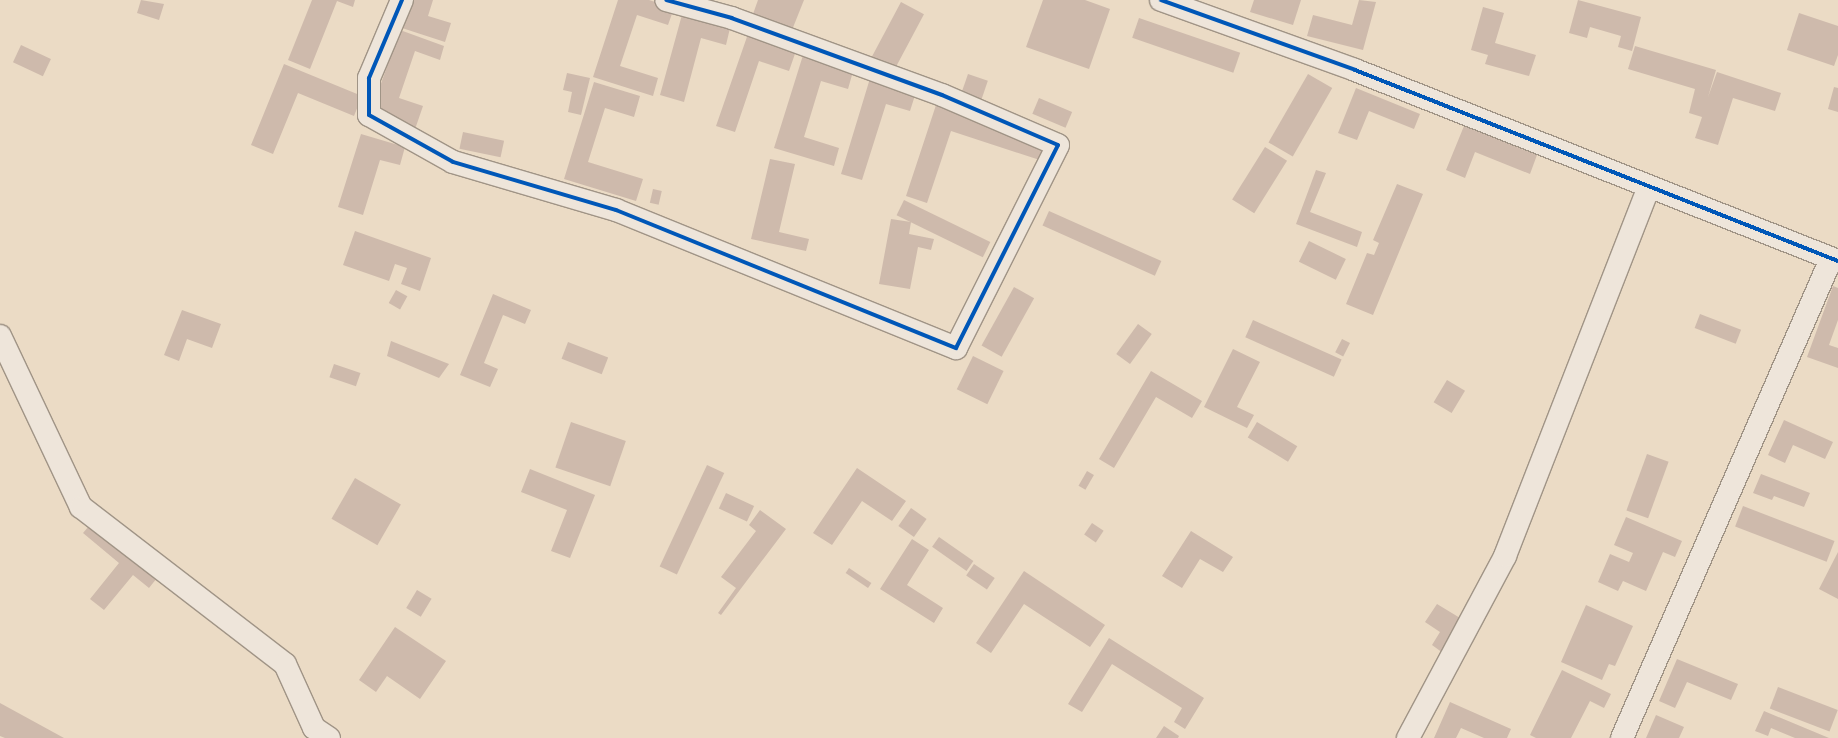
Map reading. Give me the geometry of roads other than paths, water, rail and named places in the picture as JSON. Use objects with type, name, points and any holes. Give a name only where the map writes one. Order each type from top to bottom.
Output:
[{"type":"street","points":[[402,0],[369,78],[369,115],[453,162],[616,210],[956,348],[1058,145],[934,92],[732,18],[666,0]]},
{"type":"street","points":[[1161,0],[1355,70],[1835,260],[1622,738]]},
{"type":"street","points":[[1408,738],[1505,556],[1649,187]]},
{"type":"street","points":[[0,336],[81,507],[284,664],[314,728],[329,738]]}]
